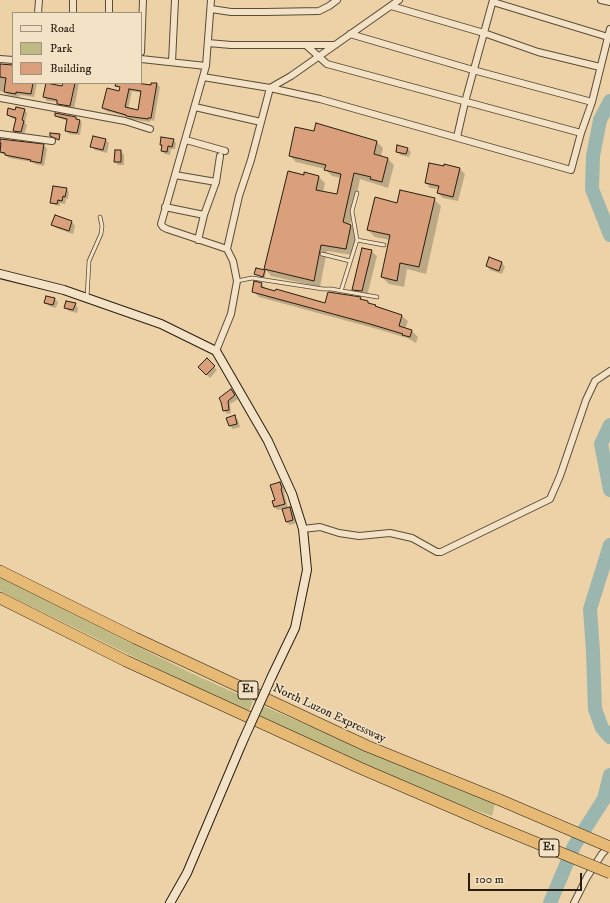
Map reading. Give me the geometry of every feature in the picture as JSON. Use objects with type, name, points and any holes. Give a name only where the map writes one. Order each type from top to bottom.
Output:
[{"type":"highway","name":"North Luzon Expressway","points":[[0,571],[135,638],[360,743],[610,846]]},
{"type":"highway","name":"E1","points":[[0,598],[126,661],[360,768],[610,873]]},
{"type":"street","points":[[38,12],[39,0]]},
{"type":"street","points":[[73,0],[73,12]]},
{"type":"street","points":[[109,0],[109,12]]},
{"type":"street","points":[[142,35],[144,0]]},
{"type":"street","points":[[172,62],[175,0]]},
{"type":"street","points":[[211,0],[204,77],[161,224],[162,227],[226,249],[233,261],[238,281],[231,314],[216,351]]},
{"type":"street","points":[[211,10],[258,12],[319,11],[329,6],[336,0]]},
{"type":"street","points":[[226,249],[239,196],[251,160],[270,88],[291,76],[399,0]]},
{"type":"street","points":[[601,0],[610,2]]},
{"type":"street","points":[[457,137],[473,70],[493,1],[608,36]]},
{"type":"street","points":[[391,6],[484,33],[538,52],[600,67]]},
{"type":"street","points":[[204,77],[270,88],[342,104],[571,170],[581,133],[592,102],[610,29]]},
{"type":"street","points":[[350,34],[473,70],[592,102]]},
{"type":"street","points":[[208,43],[231,45],[335,45]]},
{"type":"street","points":[[307,46],[320,56],[327,64],[581,133]]},
{"type":"street","points":[[0,59],[12,60]]},
{"type":"street","points":[[142,59],[206,66]]},
{"type":"street","points":[[0,98],[125,121],[150,129]]},
{"type":"street","points":[[195,107],[261,122]]},
{"type":"street","points":[[0,134],[52,140]]},
{"type":"street","points":[[186,140],[225,151]]},
{"type":"street","points":[[198,240],[204,215],[216,182],[220,156]]},
{"type":"street","points":[[175,175],[216,182]]},
{"type":"street","points":[[165,207],[204,215]]},
{"type":"street","points":[[0,274],[64,290],[162,324],[216,351],[268,441],[292,494],[303,529],[307,570],[295,628],[242,744],[187,873],[170,903]]},
{"type":"street","points":[[303,529],[320,527],[339,533],[360,536],[390,533],[412,538],[437,552],[441,552],[550,499],[594,381],[610,371]]},
{"type":"street","points":[[574,903],[587,877],[602,854],[610,846]]},
{"type":"lane","points":[[341,290],[357,240],[352,211],[357,193]]},
{"type":"lane","points":[[87,298],[89,261],[101,234],[102,226],[100,217]]},
{"type":"lane","points":[[357,240],[384,245]]},
{"type":"lane","points":[[322,254],[350,261]]},
{"type":"lane","points":[[238,281],[252,278],[341,290],[376,298]]},
{"type":"green space","points":[[0,578],[191,673],[253,701],[248,713],[0,591]]},
{"type":"green space","points":[[263,706],[432,779],[495,804],[492,816],[411,785],[258,717]]},
{"type":"building","points":[[0,64],[12,65],[12,84],[33,84],[31,94],[4,92],[6,78],[0,77]]},
{"type":"building","points":[[151,83],[157,83],[151,118],[148,119],[126,116],[102,108],[107,88],[119,91],[120,87],[115,86],[116,84],[151,85]],"holes":[[[129,89],[141,91],[138,110],[125,107]]]},
{"type":"building","points":[[46,84],[62,86],[63,84],[75,84],[70,106],[57,104],[57,100],[43,97]]},
{"type":"building","points":[[16,107],[25,109],[21,132],[13,131],[16,118],[7,115],[8,108],[15,110]]},
{"type":"building","points":[[55,113],[76,117],[76,119],[80,120],[77,133],[65,131],[67,119],[55,116]]},
{"type":"building","points":[[316,123],[377,141],[374,154],[388,158],[382,182],[370,179],[371,177],[354,173],[343,222],[351,225],[346,249],[321,245],[314,281],[264,269],[288,171],[304,175],[304,172],[319,176],[316,190],[337,194],[341,174],[324,170],[326,165],[289,156],[295,127],[314,131]]},
{"type":"building","points":[[50,133],[60,134],[59,140],[50,136]]},
{"type":"building","points":[[93,136],[106,139],[103,150],[90,147]]},
{"type":"building","points":[[161,137],[174,139],[172,147],[168,146],[167,152],[161,151]]},
{"type":"building","points":[[0,139],[44,144],[41,163],[5,155],[5,153],[0,152]]},
{"type":"building","points":[[397,145],[408,148],[406,154],[396,152]]},
{"type":"building","points":[[115,150],[121,150],[121,162],[114,162]]},
{"type":"building","points":[[429,163],[444,166],[444,164],[460,168],[453,197],[437,193],[439,186],[425,183]]},
{"type":"building","points":[[53,186],[67,188],[65,197],[63,196],[62,201],[58,200],[57,204],[50,203]]},
{"type":"building","points":[[400,190],[435,198],[419,267],[400,263],[397,281],[381,277],[390,235],[367,230],[375,197],[397,203]]},
{"type":"building","points":[[55,215],[72,221],[69,231],[51,225]]},
{"type":"building","points":[[362,248],[372,250],[362,291],[352,290]]},
{"type":"building","points":[[489,257],[502,262],[499,271],[486,266]]},
{"type":"building","points":[[256,268],[265,270],[263,277],[254,274]]},
{"type":"building","points":[[254,281],[262,283],[261,287],[275,291],[276,289],[325,303],[328,292],[361,297],[360,299],[368,301],[368,303],[402,315],[399,326],[412,330],[410,337],[370,324],[252,292]]},
{"type":"building","points":[[46,296],[55,298],[53,305],[44,303]]},
{"type":"building","points":[[66,301],[76,303],[73,310],[64,308]]},
{"type":"building","points":[[207,358],[215,366],[206,375],[198,367]]},
{"type":"building","points":[[231,389],[235,395],[228,401],[229,410],[223,411],[219,398]]},
{"type":"building","points":[[235,415],[237,424],[229,426],[226,418]]},
{"type":"building","points":[[280,482],[285,504],[274,507],[272,501],[275,500],[270,485]]},
{"type":"building","points":[[290,507],[293,520],[286,522],[282,509]]},
{"type":"waterway","points":[[610,101],[600,120],[593,156],[592,189],[610,235]]},
{"type":"waterway","points":[[610,425],[601,444],[610,490]]},
{"type":"waterway","points":[[610,545],[590,609],[595,709],[602,728],[610,737]]},
{"type":"waterway","points":[[550,903],[574,846],[604,799],[610,775]]}]
